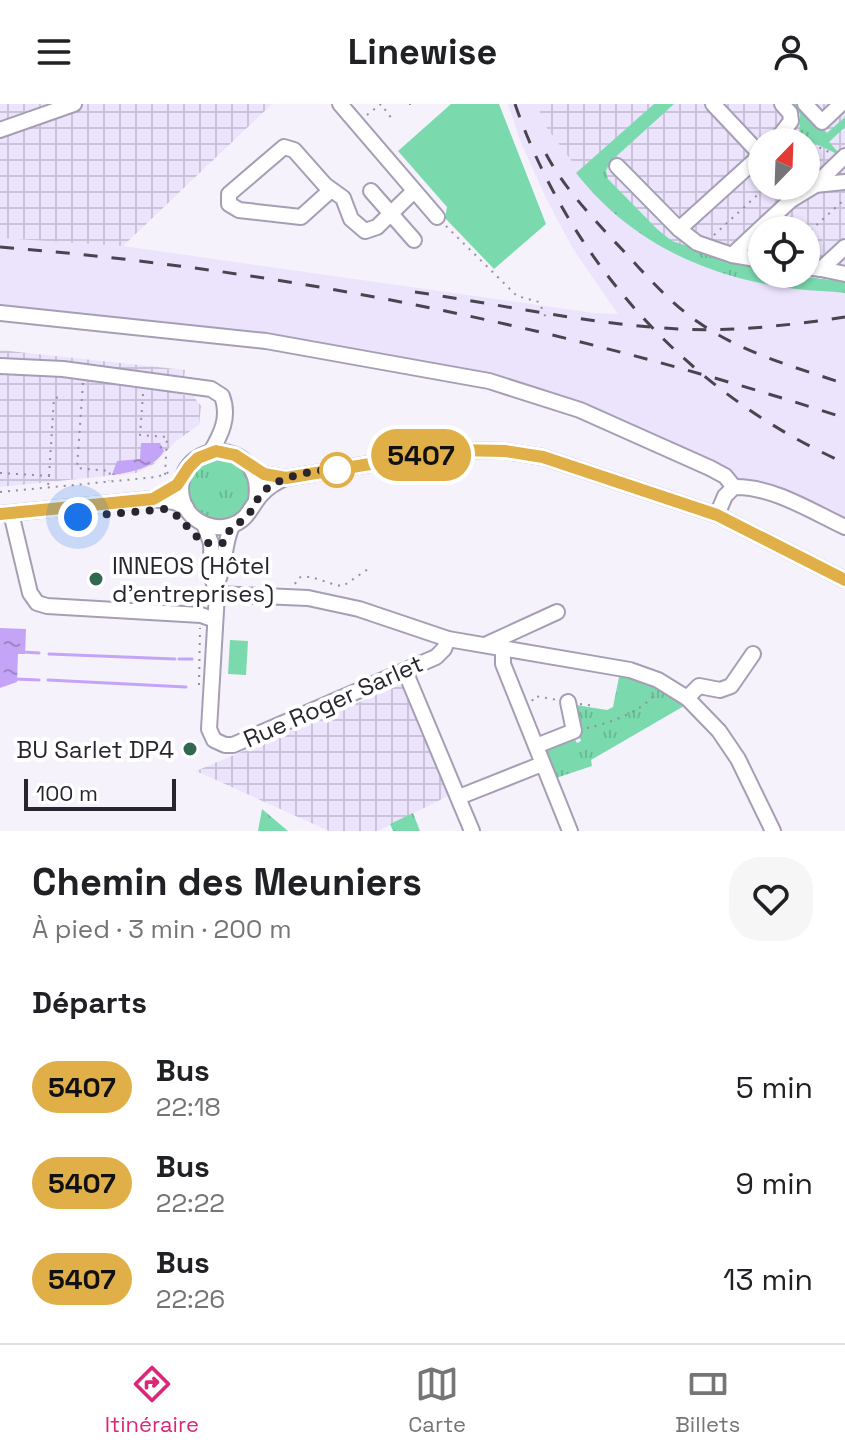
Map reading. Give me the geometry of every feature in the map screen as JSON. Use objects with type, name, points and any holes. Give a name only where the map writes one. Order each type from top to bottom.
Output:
[{"type":"street","points":[[0,130],[74,104]]},
{"type":"street","points":[[340,104],[437,217]]},
{"type":"street","points":[[713,104],[748,141]]},
{"type":"street","points":[[782,104],[790,113],[791,121],[786,128]]},
{"type":"street","points":[[805,104],[822,122],[841,104]]},
{"type":"street","points":[[331,190],[301,217],[239,210],[229,204],[229,194],[284,147],[294,150],[331,190],[343,198],[351,219],[365,231],[377,227],[414,191]]},
{"type":"street","points":[[821,185],[842,160]]},
{"type":"street","points":[[617,166],[697,243],[748,258]]},
{"type":"street","points":[[679,229],[748,167]]},
{"type":"street","points":[[732,255],[791,200],[821,185],[845,182]]},
{"type":"street","points":[[371,191],[414,240]]},
{"type":"street","points":[[820,264],[845,247]]},
{"type":"street","points":[[820,269],[845,274]]},
{"type":"street","points":[[0,313],[266,341],[489,381],[580,410],[710,468],[725,476],[734,487]]},
{"type":"street","points":[[0,366],[63,369],[211,389],[222,396],[226,409],[221,435],[210,453]]},
{"type":"street","points":[[225,420],[237,456]]},
{"type":"street","points":[[217,589],[226,538],[232,526],[247,516],[256,500],[270,486],[286,478],[454,450],[505,451],[561,461],[717,515],[845,580]]},
{"type":"street","points":[[153,499],[173,489],[180,472],[193,462],[222,451],[237,456],[264,474],[286,478]]},
{"type":"street","points":[[250,466],[257,481],[256,500]]},
{"type":"street","points":[[180,472],[181,493],[193,517],[213,527],[232,526]]},
{"type":"street","points":[[717,515],[725,496],[734,487],[748,486],[845,527]]},
{"type":"street","points":[[186,507],[153,499],[6,514],[30,593],[37,603],[201,615],[215,620]]},
{"type":"street","points":[[204,524],[211,543],[212,577],[217,589]]},
{"type":"street","points":[[217,589],[294,597],[359,609],[448,639],[630,670],[663,683],[687,698],[729,744],[773,831]]},
{"type":"street","name":"Rue Roger Sarlet","points":[[217,589],[209,729],[214,740],[225,745],[233,745],[436,657],[448,639]]},
{"type":"street","points":[[485,645],[557,612]]},
{"type":"street","points":[[503,647],[503,664],[570,831]]},
{"type":"street","points":[[687,698],[699,686],[720,690],[731,686],[753,654]]},
{"type":"street","points":[[405,671],[472,831]]},
{"type":"street","points":[[536,746],[574,731],[568,702]]},
{"type":"street","points":[[459,797],[542,764]]},
{"type":"path","points":[[357,124],[381,104],[392,119]]},
{"type":"path","points":[[820,148],[842,160]]},
{"type":"path","points":[[820,222],[845,199]]},
{"type":"path","points":[[710,239],[752,200]]},
{"type":"path","points":[[437,217],[485,262],[509,290],[517,296],[539,302],[547,320]]},
{"type":"path","points":[[83,381],[77,468],[110,471],[109,481]]},
{"type":"path","points":[[143,386],[140,435],[167,437],[165,476]]},
{"type":"path","points":[[48,487],[54,398],[64,397]]},
{"type":"path","points":[[73,398],[81,399]]},
{"type":"path","points":[[0,492],[180,472]]},
{"type":"path","points":[[0,473],[49,476]]},
{"type":"path","points":[[294,597],[295,584],[302,576],[343,586],[371,567]]},
{"type":"path","points":[[574,731],[606,724],[625,714],[649,701],[663,683]]},
{"type":"shaded area","points":[[0,104],[272,104],[123,246],[0,238]]},
{"type":"shaded area","points":[[508,104],[537,104],[544,124],[748,274],[748,288],[820,288],[820,285],[845,289],[845,534],[580,413],[506,391],[381,366],[195,339],[0,317],[0,238],[123,246],[618,314],[573,249],[521,143]]},
{"type":"shaded area","points":[[537,104],[845,104],[845,289],[820,287],[820,216],[748,216],[748,272],[675,250],[580,172],[544,124]]},
{"type":"shaded area","points":[[0,350],[185,370],[182,395],[193,396],[201,406],[199,425],[176,441],[154,464],[136,473],[0,487]]},
{"type":"shaded area","points":[[402,684],[450,795],[378,831],[329,831],[196,771]]},
{"type":"green space","points":[[451,104],[499,104],[546,224],[494,269],[445,218],[447,207],[398,151]]},
{"type":"green space","points":[[654,104],[674,104],[610,162],[606,171],[608,179],[672,241],[748,265],[748,280],[702,266],[647,238],[598,198],[576,173]]},
{"type":"green space","points":[[793,104],[800,104],[827,133],[845,117],[845,127],[829,142],[838,152],[820,146],[820,128],[800,128],[800,114]]},
{"type":"green space","points":[[820,279],[845,282],[845,293],[790,288],[820,288]]},
{"type":"green space","points":[[220,458],[232,460],[242,467],[249,477],[249,501],[242,511],[232,518],[220,520],[208,518],[198,511],[191,501],[189,489],[191,477],[198,467],[208,460]]},
{"type":"green space","points":[[230,640],[248,641],[246,675],[228,674]]},
{"type":"green space","points":[[619,677],[654,686],[684,706],[591,760],[592,766],[553,779],[540,749],[574,738],[577,743],[581,741],[574,720],[576,705],[607,710],[613,707]]},
{"type":"green space","points":[[262,809],[288,831],[258,831]]},
{"type":"green space","points":[[413,813],[420,831],[393,831],[390,824]]},
{"type":"water","points":[[141,443],[160,443],[164,451],[148,466],[112,475],[117,461],[140,459]]},
{"type":"water","points":[[0,628],[26,629],[25,654],[18,654],[17,682],[0,688]]},
{"type":"waterway","points":[[23,652],[39,653]]},
{"type":"waterway","points":[[49,654],[175,659]]},
{"type":"waterway","points":[[179,659],[192,659]]},
{"type":"waterway","points":[[15,679],[39,680]]},
{"type":"waterway","points":[[48,680],[186,687]]},
{"type":"railway","points":[[515,104],[539,162],[568,218],[603,270],[643,318],[687,361],[736,401],[789,435],[845,463]]},
{"type":"railway","points":[[546,154],[586,210],[654,284],[686,313],[715,333],[751,351],[845,384]]},
{"type":"railway","points":[[0,247],[217,271],[428,307],[636,356],[845,418]]},
{"type":"railway","points":[[415,292],[601,322],[686,329],[754,328],[845,317]]},
{"type":"bus line","name":"5407","points":[[0,514],[153,499],[177,485],[198,458],[216,451],[229,452],[264,474],[286,478],[454,450],[505,451],[561,461],[717,515],[845,580]]},
{"type":"place","name":"INNEOS (Hôtel d'entreprises)","points":[[96,579]]},
{"type":"place","name":"BU Sarlet DP4","points":[[190,749]]},
{"type":"route","points":[[78,517],[149,508],[165,509],[176,515],[203,543],[224,543],[232,526],[247,516],[256,500],[274,483],[286,478],[337,470]]}]
